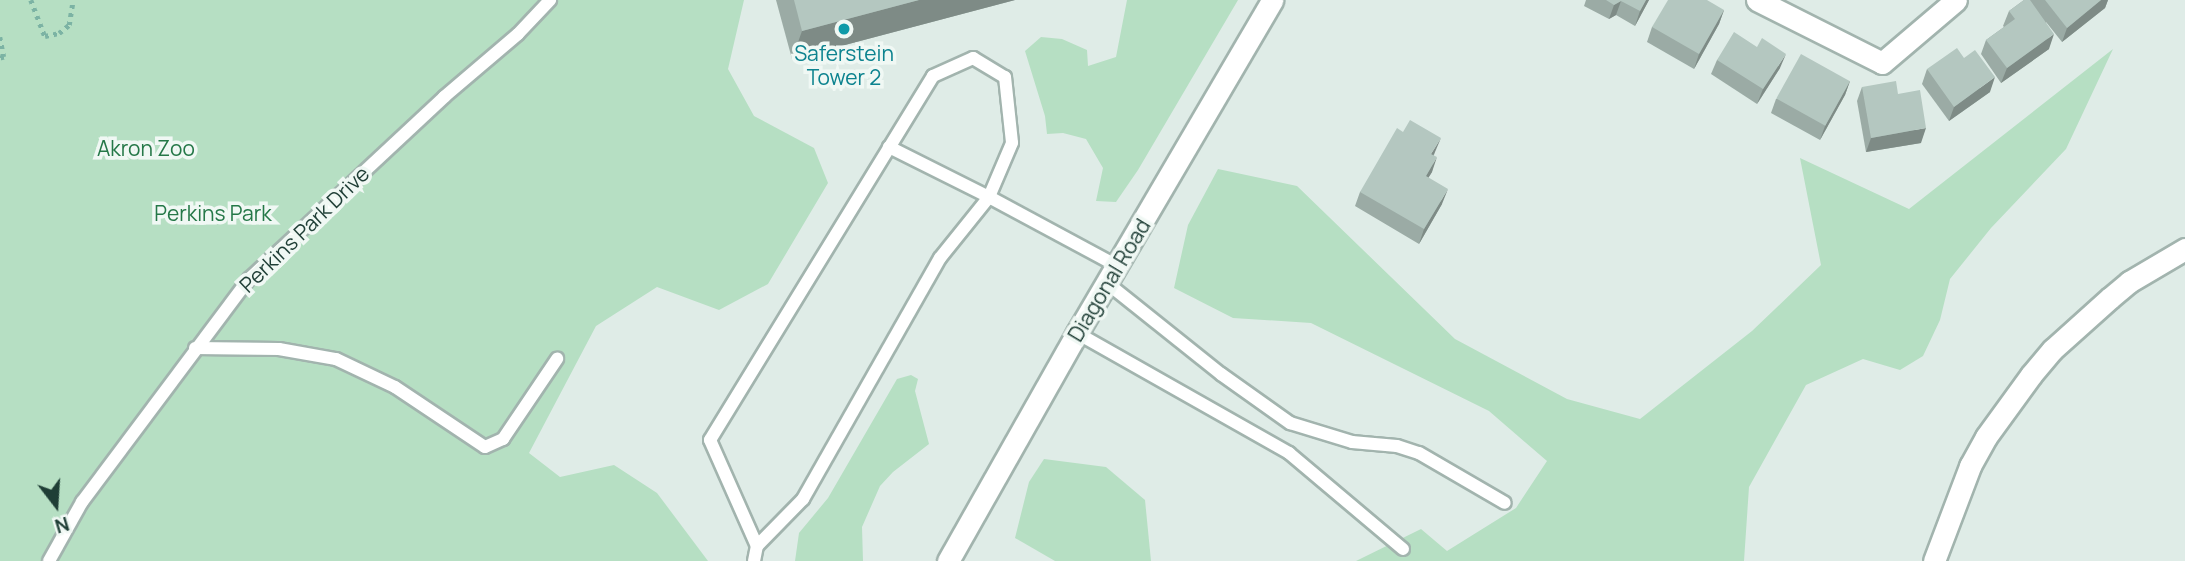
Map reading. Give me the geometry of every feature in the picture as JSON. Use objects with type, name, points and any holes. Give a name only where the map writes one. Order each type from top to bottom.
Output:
[{"type":"street","name":"Diagonal Road","points":[[948,561],[1077,333],[1272,0]]},
{"type":"street","points":[[1757,0],[1882,63],[1956,0]]},
{"type":"street","points":[[1934,561],[1970,466],[1986,437],[2031,375],[2071,331],[2129,282],[2185,249]]},
{"type":"lane","name":"Perkins Park Drive","points":[[49,561],[82,502],[248,279],[286,241],[518,34],[550,0]]},
{"type":"lane","points":[[754,561],[757,546],[803,499],[940,258],[989,197],[1012,143],[1005,77],[972,58],[933,76],[710,440],[757,546]]},
{"type":"lane","points":[[889,147],[989,197],[1112,274],[1221,374],[1290,423],[1352,442],[1397,446],[1419,453],[1505,503]]},
{"type":"lane","points":[[1077,333],[1289,453],[1402,549]]},
{"type":"lane","points":[[195,348],[279,349],[336,359],[396,387],[485,447],[503,439],[557,359]]},
{"type":"path","points":[[31,0],[45,36],[60,33],[69,25],[73,0]]},
{"type":"path","points":[[0,37],[4,57],[0,58]]},
{"type":"green space","name":"Perkins Park","points":[[0,0],[744,0],[728,69],[754,116],[814,148],[828,183],[768,284],[719,310],[657,287],[596,326],[529,453],[560,477],[614,465],[657,493],[708,561],[0,561]]},
{"type":"green space","points":[[1127,0],[1238,0],[1138,170],[1116,202],[1096,201],[1103,168],[1086,139],[1063,133],[1047,134],[1045,116],[1025,51],[1041,37],[1062,39],[1087,50],[1088,66],[1116,57]]},
{"type":"green space","points":[[2113,49],[2066,149],[1991,228],[1950,279],[1940,320],[1923,356],[1900,370],[1863,359],[1806,385],[1749,487],[1744,561],[1356,561],[1421,529],[1447,551],[1516,508],[1547,461],[1489,411],[1311,323],[1233,318],[1174,288],[1188,225],[1218,169],[1297,186],[1455,339],[1567,399],[1640,419],[1752,331],[1821,265],[1800,158],[1909,209]]},
{"type":"green space","points":[[911,375],[918,379],[915,391],[929,444],[893,472],[880,486],[862,527],[863,561],[795,561],[799,533],[828,498],[897,379]]},
{"type":"green space","points":[[1044,459],[1106,467],[1145,500],[1151,561],[1055,561],[1015,538],[1029,482]]},
{"type":"building","points":[[794,0],[919,0],[802,31]]},
{"type":"building","points":[[1606,0],[1646,0],[1640,11],[1621,1],[1614,5]]},
{"type":"building","points":[[1668,0],[1707,0],[1724,10],[1699,54],[1652,27]]},
{"type":"building","points":[[2024,0],[2030,0],[2054,34],[2007,68],[1986,40],[2015,19],[2009,11]]},
{"type":"building","points":[[2045,0],[2101,0],[2067,28]]},
{"type":"building","points":[[1734,32],[1757,47],[1762,38],[1786,54],[1763,89],[1717,60]]},
{"type":"building","points":[[1957,48],[1964,58],[1975,50],[1995,77],[1954,107],[1927,69]]},
{"type":"building","points":[[1801,54],[1850,81],[1825,126],[1776,99]]},
{"type":"building","points":[[1896,81],[1898,94],[1920,90],[1926,128],[1871,138],[1862,87]]},
{"type":"building","points":[[1410,120],[1441,138],[1431,154],[1437,157],[1426,176],[1448,189],[1424,229],[1360,192],[1397,128],[1403,132]]},
{"type":"place","name":"Saferstein Tower 2","points":[[844,29]]},
{"type":"park label","name":"Akron Zoo","points":[[146,148]]}]
